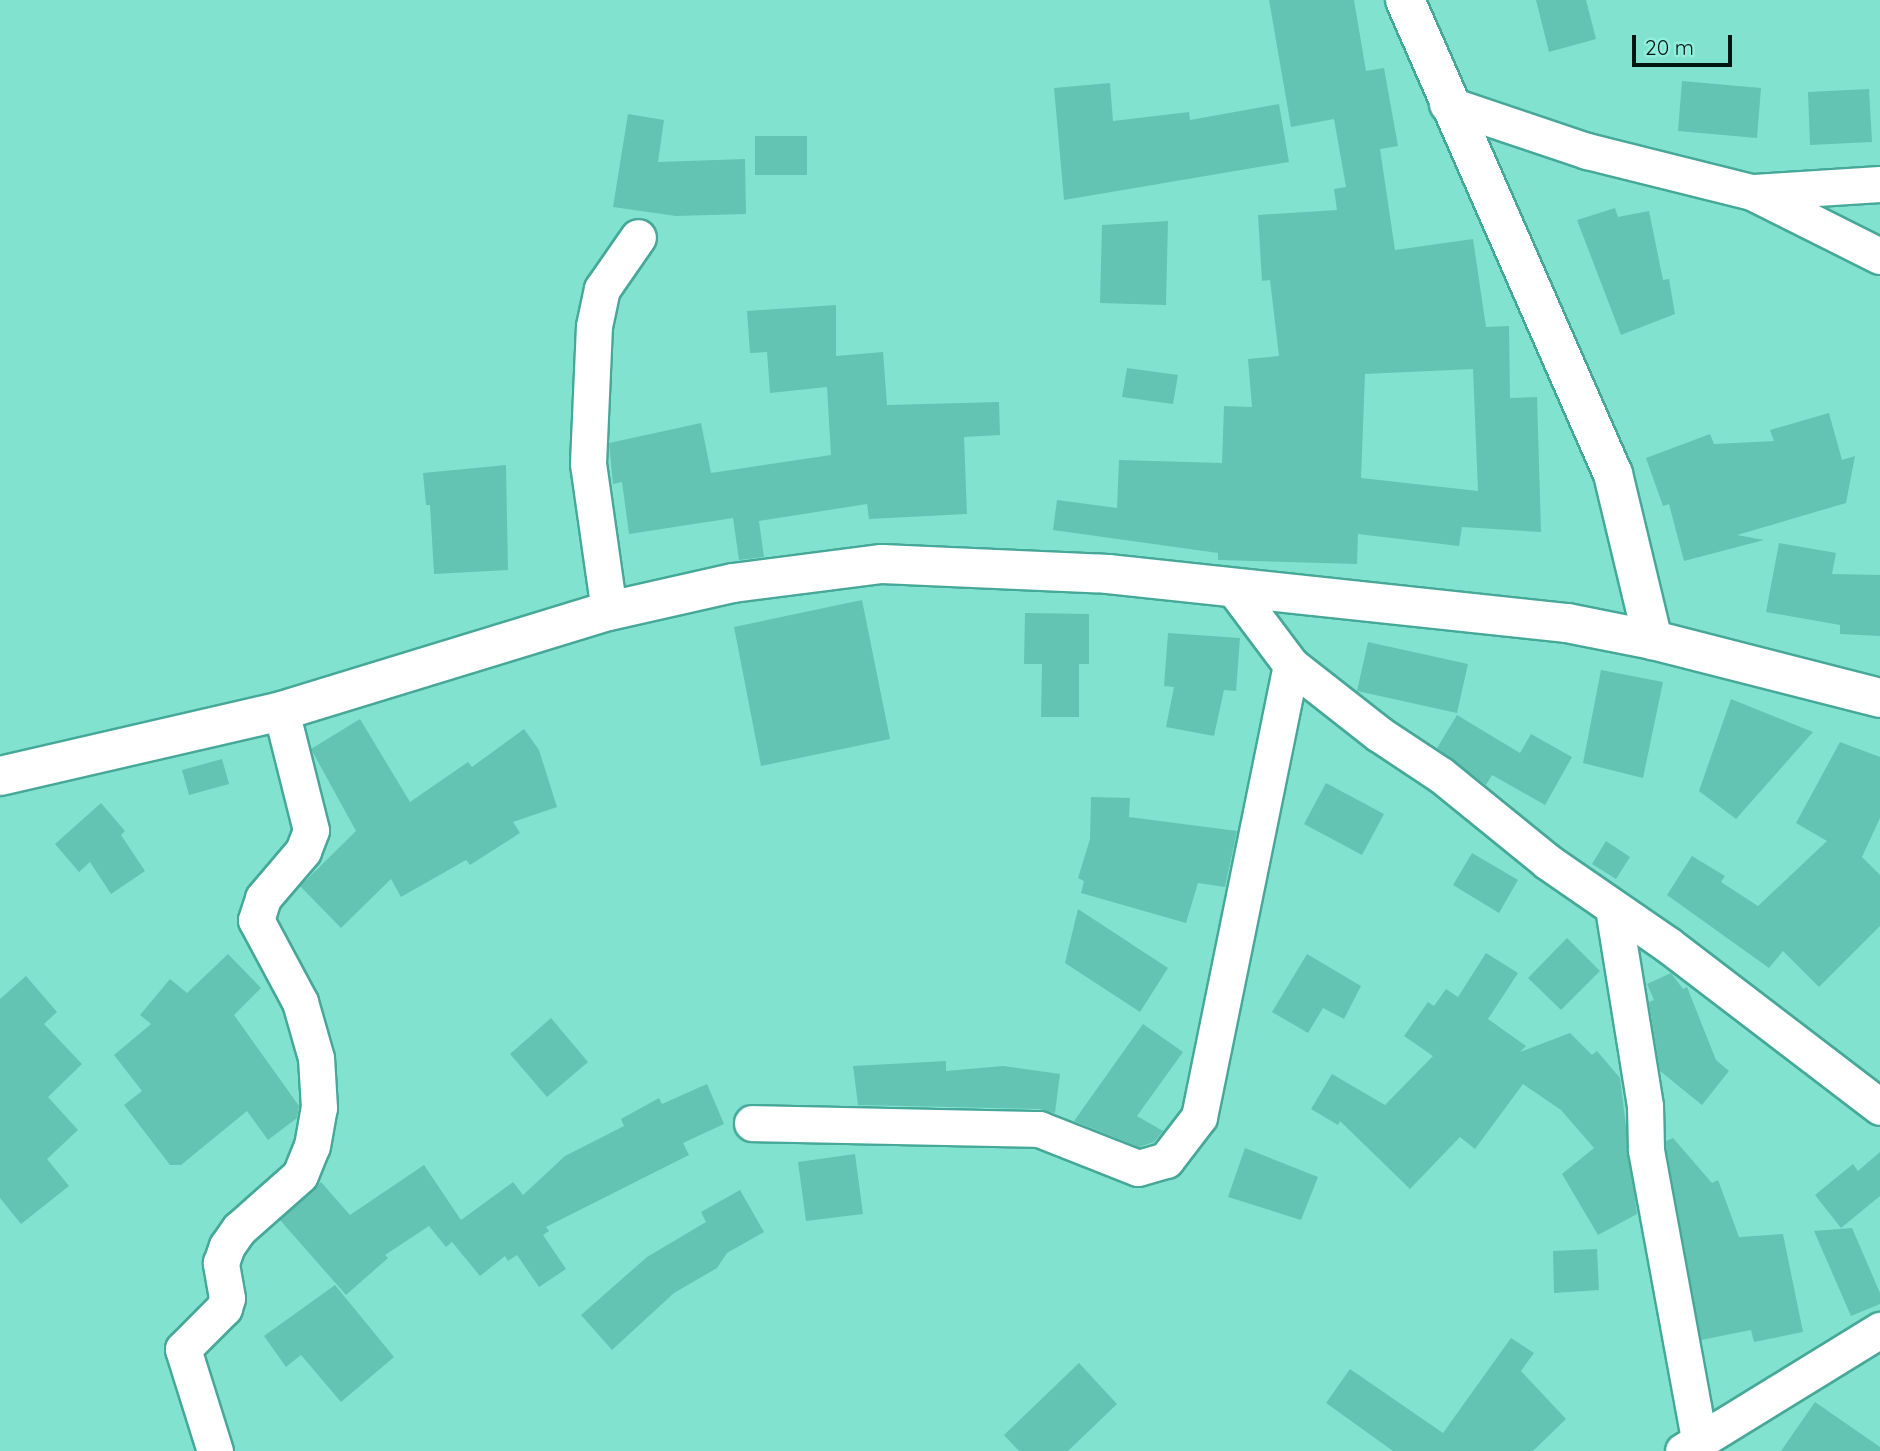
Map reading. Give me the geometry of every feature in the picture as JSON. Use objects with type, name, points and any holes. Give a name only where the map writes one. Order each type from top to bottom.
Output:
[{"type":"street","points":[[1405,0],[1447,104],[1612,474],[1653,639]]},
{"type":"street","points":[[1447,104],[1587,151],[1752,192],[1880,256]]},
{"type":"street","points":[[1752,192],[1880,184]]},
{"type":"street","points":[[609,611],[588,463],[594,326],[602,289],[638,237]]},
{"type":"street","points":[[0,776],[281,711],[609,611],[733,583],[882,564],[1108,574],[1567,623],[1653,639],[1880,698]]},
{"type":"street","points":[[1234,589],[1291,664],[1880,1107]]},
{"type":"street","points":[[752,1123],[1039,1129],[1138,1168],[1166,1160],[1199,1117],[1291,664]]},
{"type":"street","points":[[215,1451],[183,1349],[225,1308],[228,1298],[221,1263],[227,1246],[239,1229],[300,1175],[312,1146],[319,1108],[316,1058],[300,1002],[256,920],[264,898],[303,851],[310,830],[281,711]]},
{"type":"street","points":[[1613,908],[1645,1105],[1646,1150],[1691,1445],[1880,1330]]},
{"type":"building","points":[[1269,0],[1354,0],[1366,71],[1384,68],[1398,146],[1380,149],[1395,250],[1473,239],[1486,327],[1509,326],[1510,398],[1537,397],[1541,532],[1462,527],[1459,546],[1358,534],[1357,564],[1218,560],[1218,553],[1053,530],[1057,500],[1117,508],[1119,460],[1222,463],[1224,406],[1252,407],[1248,359],[1279,356],[1270,280],[1262,281],[1258,215],[1337,210],[1334,189],[1346,187],[1334,119],[1291,127]],"holes":[[[1473,369],[1478,491],[1361,478],[1365,374]]]},
{"type":"building","points":[[1536,0],[1586,0],[1596,39],[1549,52]]},
{"type":"building","points":[[1682,81],[1761,88],[1757,138],[1678,131]]},
{"type":"building","points":[[1110,83],[1113,121],[1189,112],[1190,120],[1279,104],[1289,162],[1064,200],[1054,88]]},
{"type":"building","points":[[1869,89],[1872,142],[1810,145],[1808,92]]},
{"type":"building","points":[[628,114],[664,120],[658,162],[745,159],[746,214],[676,216],[613,207]]},
{"type":"building","points":[[755,136],[807,136],[807,175],[755,175]]},
{"type":"building","points":[[1615,208],[1618,217],[1649,211],[1663,280],[1669,279],[1675,314],[1621,335],[1577,220]]},
{"type":"building","points":[[1168,221],[1166,305],[1100,303],[1102,225]]},
{"type":"building","points":[[836,305],[836,356],[883,352],[887,405],[999,402],[1000,435],[964,437],[967,514],[869,519],[867,504],[759,521],[764,557],[739,560],[733,518],[629,534],[622,482],[613,484],[609,443],[701,423],[711,473],[831,455],[827,387],[770,393],[767,352],[750,353],[747,311]]},
{"type":"building","points":[[1127,368],[1178,375],[1173,404],[1122,397]]},
{"type":"building","points":[[1829,413],[1842,460],[1855,456],[1846,503],[1737,535],[1764,540],[1684,561],[1669,504],[1663,506],[1646,458],[1710,434],[1714,444],[1774,441],[1770,430]]},
{"type":"building","points":[[506,465],[508,570],[434,574],[430,505],[426,505],[423,473]]},
{"type":"building","points":[[1779,543],[1836,553],[1832,574],[1880,575],[1880,636],[1840,634],[1840,625],[1766,612]]},
{"type":"building","points":[[862,600],[890,739],[761,766],[734,627]]},
{"type":"building","points":[[1025,613],[1089,614],[1089,664],[1079,664],[1079,717],[1041,717],[1042,664],[1024,664]]},
{"type":"building","points":[[1168,633],[1240,638],[1236,691],[1224,690],[1214,736],[1166,727],[1174,687],[1164,686]]},
{"type":"building","points":[[1368,642],[1468,664],[1457,713],[1357,691]]},
{"type":"building","points":[[1601,670],[1663,682],[1643,778],[1583,763]]},
{"type":"building","points":[[1731,699],[1813,732],[1736,819],[1699,791]]},
{"type":"building","points":[[1457,715],[1520,753],[1531,734],[1572,757],[1545,805],[1492,775],[1486,785],[1437,748]]},
{"type":"building","points":[[360,719],[410,802],[468,762],[472,767],[524,729],[539,750],[557,807],[513,822],[520,833],[470,865],[466,860],[401,897],[391,879],[341,928],[300,886],[356,831],[311,749]]},
{"type":"building","points":[[1840,742],[1880,757],[1880,818],[1862,857],[1880,875],[1880,926],[1819,987],[1783,951],[1769,968],[1667,895],[1692,856],[1725,876],[1721,882],[1758,906],[1827,841],[1796,823]]},
{"type":"building","points":[[222,759],[229,784],[189,795],[182,770]]},
{"type":"building","points":[[1326,783],[1384,814],[1362,855],[1304,824]]},
{"type":"building","points":[[1091,797],[1130,798],[1129,817],[1237,831],[1225,887],[1198,883],[1186,923],[1081,893],[1084,881],[1078,878],[1090,839]]},
{"type":"building","points":[[101,803],[125,831],[121,835],[145,871],[111,894],[90,862],[79,872],[55,844]]},
{"type":"building","points":[[1606,841],[1630,857],[1616,879],[1592,864]]},
{"type":"building","points":[[1472,853],[1518,880],[1499,913],[1453,885]]},
{"type":"building","points":[[1078,909],[1168,968],[1140,1012],[1065,963]]},
{"type":"building","points":[[1567,938],[1600,971],[1561,1010],[1528,978]]},
{"type":"building","points":[[1486,953],[1518,973],[1488,1019],[1526,1046],[1520,1052],[1570,1033],[1592,1055],[1597,1051],[1620,1078],[1637,1214],[1598,1235],[1562,1174],[1594,1148],[1561,1110],[1523,1084],[1475,1149],[1460,1137],[1410,1189],[1340,1121],[1338,1125],[1311,1109],[1332,1074],[1385,1105],[1433,1056],[1404,1036],[1428,1002],[1434,1006],[1446,989],[1458,997]]},
{"type":"building","points":[[228,954],[261,988],[234,1015],[299,1106],[297,1118],[268,1140],[247,1111],[181,1165],[170,1165],[124,1105],[142,1091],[114,1055],[151,1024],[140,1015],[170,979],[187,993]]},
{"type":"building","points":[[1307,954],[1361,986],[1344,1019],[1323,1008],[1308,1033],[1272,1012]]},
{"type":"building","points":[[1671,973],[1683,989],[1687,987],[1716,1060],[1729,1071],[1702,1105],[1660,1071],[1649,1002],[1654,1000],[1647,984]]},
{"type":"building","points":[[26,976],[57,1012],[44,1024],[82,1064],[48,1097],[78,1130],[47,1159],[69,1186],[21,1224],[0,1198],[0,999]]},
{"type":"building","points":[[551,1018],[588,1062],[547,1097],[510,1054]]},
{"type":"building","points":[[1143,1024],[1183,1052],[1137,1116],[1163,1131],[1154,1142],[1139,1147],[1074,1121]]},
{"type":"building","points":[[946,1061],[946,1071],[1003,1066],[1060,1074],[1055,1113],[1039,1109],[858,1105],[853,1066]]},
{"type":"building","points":[[707,1084],[724,1124],[683,1143],[689,1155],[546,1227],[549,1231],[543,1235],[566,1269],[539,1287],[517,1255],[508,1261],[505,1256],[480,1276],[452,1242],[446,1247],[429,1226],[385,1255],[388,1258],[346,1295],[280,1220],[321,1182],[350,1215],[424,1165],[461,1220],[513,1182],[523,1195],[565,1156],[624,1126],[621,1119],[659,1098],[662,1104]]},
{"type":"building","points":[[1673,1138],[1712,1183],[1718,1180],[1739,1237],[1783,1234],[1803,1332],[1754,1342],[1751,1330],[1701,1340],[1666,1148],[1666,1141]]},
{"type":"building","points":[[1245,1148],[1318,1177],[1301,1220],[1228,1197]]},
{"type":"building","points":[[1880,1152],[1880,1196],[1841,1228],[1815,1195],[1853,1164],[1858,1171]]},
{"type":"building","points":[[855,1154],[863,1214],[806,1221],[798,1162]]},
{"type":"building","points":[[740,1190],[764,1232],[727,1253],[717,1268],[674,1293],[612,1350],[581,1315],[647,1257],[706,1222],[701,1212]]},
{"type":"building","points":[[1852,1228],[1880,1293],[1880,1304],[1851,1316],[1814,1231]]},
{"type":"building","points":[[1597,1249],[1599,1290],[1554,1293],[1553,1251]]},
{"type":"building","points":[[335,1285],[394,1357],[341,1402],[301,1355],[286,1367],[264,1336]]},
{"type":"building","points":[[1511,1338],[1534,1353],[1521,1371],[1566,1419],[1533,1451],[1393,1451],[1326,1403],[1350,1369],[1443,1433]]},
{"type":"building","points":[[1079,1363],[1117,1404],[1068,1451],[1019,1451],[1004,1435]]},
{"type":"building","points":[[1815,1402],[1880,1447],[1880,1451],[1781,1451]]}]
